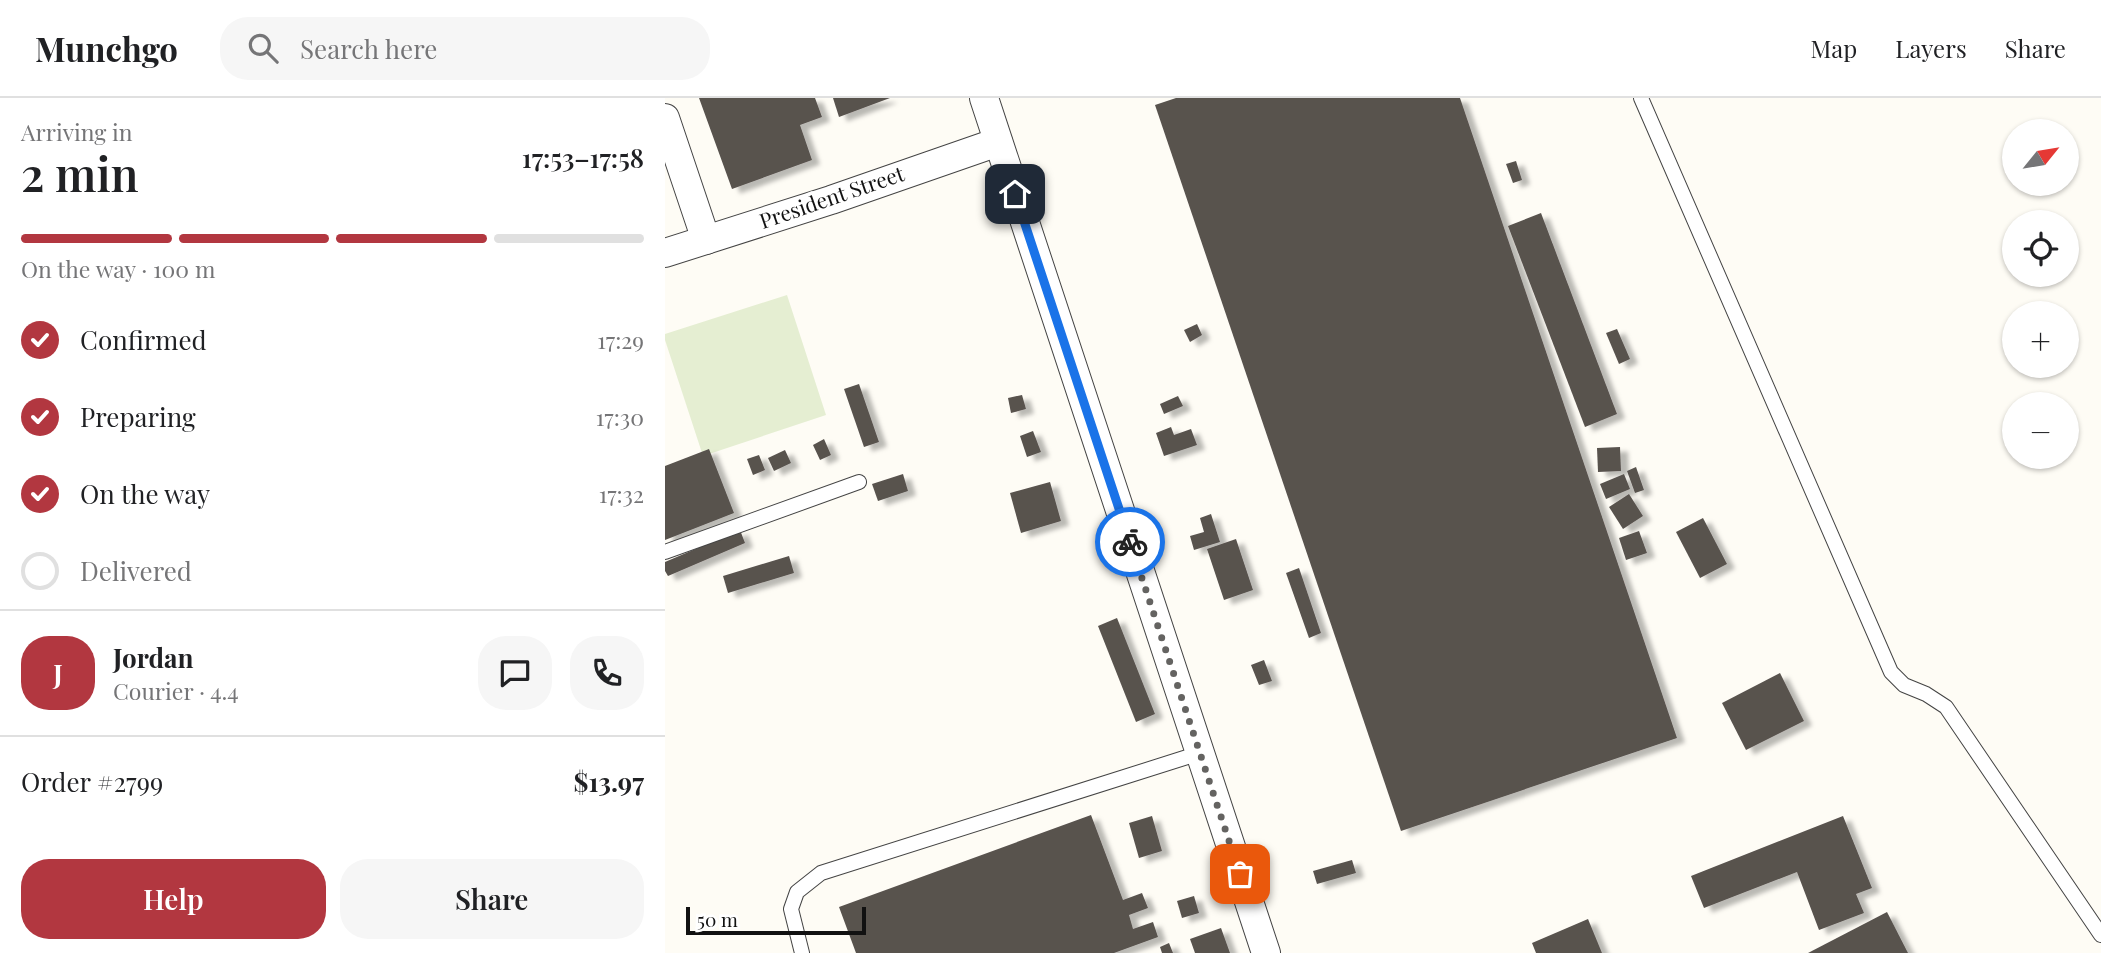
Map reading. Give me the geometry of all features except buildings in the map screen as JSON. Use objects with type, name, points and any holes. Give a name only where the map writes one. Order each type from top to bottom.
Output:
[{"type":"street","points":[[983,98],[1266,953]]},
{"type":"street","points":[[665,118],[706,240]]},
{"type":"street","name":"President Street","points":[[665,253],[831,200],[998,142]]},
{"type":"lane","points":[[1641,98],[1891,672],[1904,685],[1926,694],[1946,707],[2101,935]]},
{"type":"lane","points":[[665,552],[859,482]]},
{"type":"lane","points":[[802,953],[791,909],[797,892],[821,873],[1200,753]]},
{"type":"green space","points":[[787,295],[826,415],[703,456],[665,334]]},
{"type":"way so far","points":[[1130,542],[1240,874]]},
{"type":"route","points":[[1015,194],[1130,542]]}]
